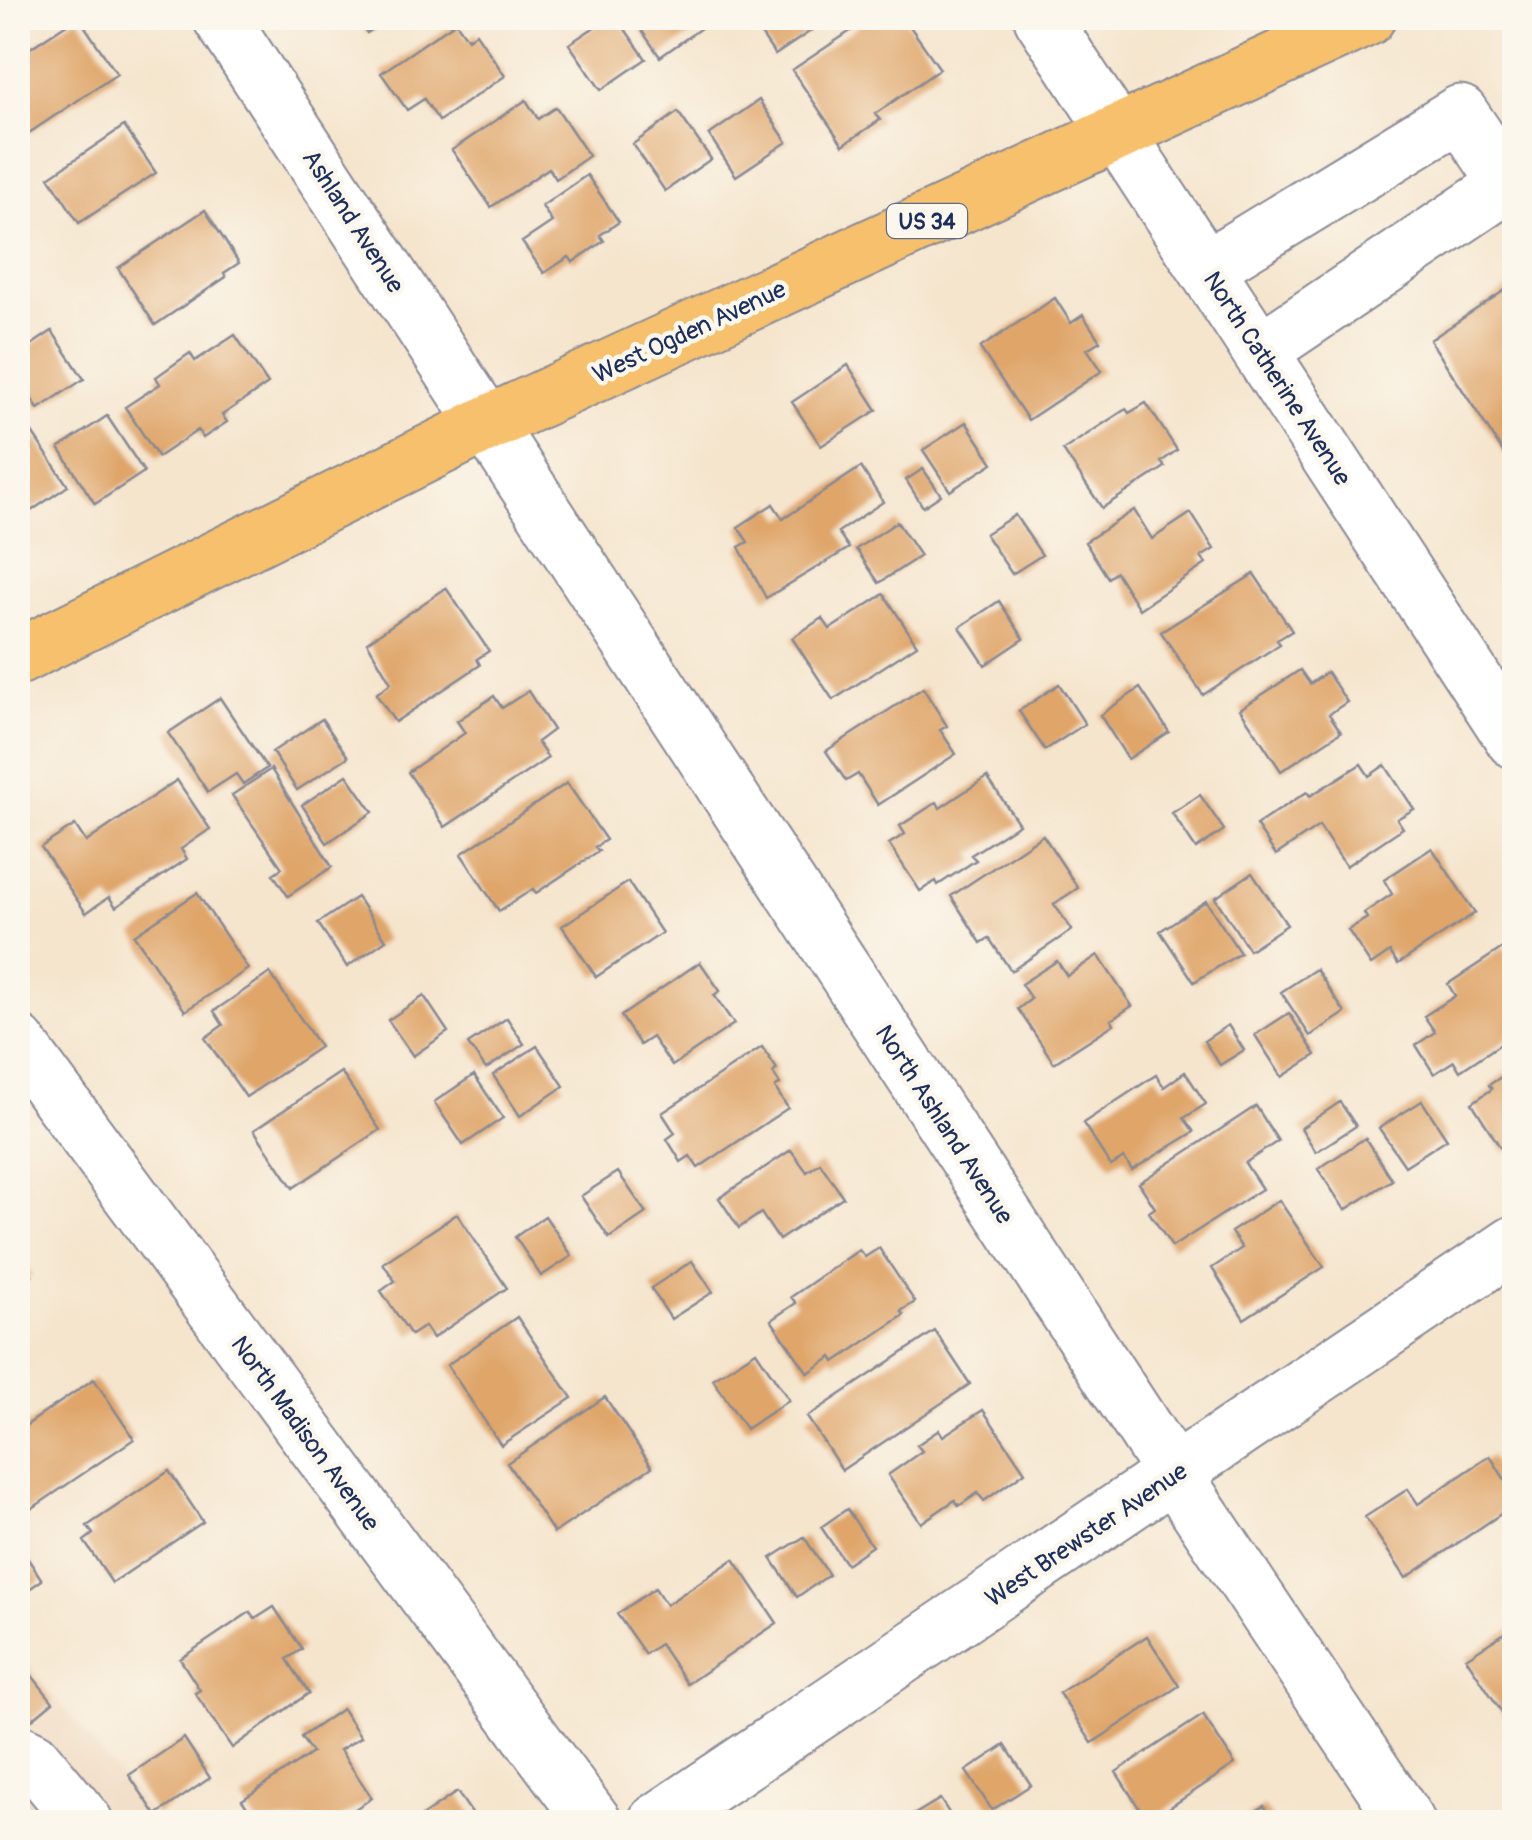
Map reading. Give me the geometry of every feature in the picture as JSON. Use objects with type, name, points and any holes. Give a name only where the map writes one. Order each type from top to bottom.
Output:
[{"type":"main road","name":"West Ogden Avenue","points":[[18,657],[487,424],[1366,18]]},
{"type":"street","name":"Ashland Avenue","points":[[221,18],[487,424]]},
{"type":"street","name":"North Catherine Avenue","points":[[1042,18],[1514,740]]},
{"type":"street","points":[[1206,268],[1460,113],[1508,184],[1260,351]]},
{"type":"street","name":"North Ashland Avenue","points":[[487,424],[1406,1822]]},
{"type":"street","name":"North Madison Avenue","points":[[18,1043],[594,1822]]},
{"type":"street","name":"West Brewster Avenue","points":[[656,1822],[1514,1244]]},
{"type":"street","points":[[18,1752],[33,1759],[85,1822]]},
{"type":"shaded area","points":[[18,1652],[157,1822],[18,1822]]},
{"type":"building","points":[[76,18],[117,74],[26,135],[18,122],[18,56]]},
{"type":"building","points":[[356,18],[391,18],[367,33]]},
{"type":"building","points":[[608,18],[617,18],[646,59],[601,90],[569,44]]},
{"type":"building","points":[[633,18],[694,18],[701,28],[660,57]]},
{"type":"building","points":[[750,18],[830,18],[775,55]]},
{"type":"building","points":[[870,18],[904,18],[940,69],[875,114],[880,120],[843,145],[792,70]]},
{"type":"building","points":[[456,22],[468,39],[476,33],[505,76],[439,121],[424,99],[407,110],[381,73]]},
{"type":"building","points":[[526,100],[538,119],[556,107],[589,156],[556,179],[549,168],[491,207],[452,150]]},
{"type":"building","points":[[759,100],[787,142],[736,176],[709,135]]},
{"type":"building","points":[[678,112],[711,159],[665,191],[633,144]]},
{"type":"building","points":[[124,126],[156,173],[79,223],[49,177]]},
{"type":"building","points":[[587,175],[619,222],[600,235],[604,241],[573,262],[569,257],[544,273],[522,242],[552,222],[542,206]]},
{"type":"building","points":[[205,210],[239,263],[224,273],[226,277],[155,325],[118,268]]},
{"type":"building","points":[[1514,284],[1514,452],[1507,458],[1430,340]]},
{"type":"building","points":[[1055,298],[1071,323],[1083,315],[1100,341],[1087,349],[1102,371],[1028,420],[980,348]]},
{"type":"building","points":[[52,331],[84,379],[38,409],[18,378],[18,354]]},
{"type":"building","points":[[235,335],[268,384],[222,415],[227,422],[203,438],[198,430],[158,457],[125,407],[160,384],[156,377],[190,353],[195,361]]},
{"type":"building","points":[[848,365],[877,410],[821,446],[792,402]]},
{"type":"building","points":[[1146,403],[1177,450],[1161,462],[1165,467],[1102,508],[1063,450],[1126,409],[1129,413]]},
{"type":"building","points":[[107,416],[144,472],[95,504],[59,448]]},
{"type":"building","points":[[966,422],[993,463],[950,491],[923,450]]},
{"type":"building","points":[[27,425],[68,486],[31,511],[18,491],[18,432]]},
{"type":"building","points":[[861,467],[883,502],[838,532],[849,548],[766,598],[739,547],[748,542],[738,527],[773,504],[783,519]]},
{"type":"building","points":[[923,469],[941,495],[923,507],[906,480]]},
{"type":"building","points":[[1134,510],[1152,539],[1191,513],[1214,549],[1201,557],[1206,564],[1139,609],[1116,572],[1108,578],[1085,542]]},
{"type":"building","points":[[1015,515],[1042,555],[1012,574],[985,534]]},
{"type":"building","points":[[897,522],[920,556],[879,583],[856,549]]},
{"type":"building","points":[[1254,574],[1292,631],[1277,640],[1280,644],[1203,695],[1161,632]]},
{"type":"building","points":[[446,588],[489,651],[477,659],[480,665],[395,722],[376,694],[391,683],[367,642]]},
{"type":"building","points":[[884,594],[917,645],[833,700],[792,638],[822,618],[830,629]]},
{"type":"building","points":[[999,601],[1024,639],[985,665],[960,627]]},
{"type":"building","points":[[1300,670],[1310,684],[1327,672],[1347,702],[1329,714],[1341,732],[1281,771],[1240,709]]},
{"type":"building","points":[[1059,684],[1085,724],[1045,750],[1019,711]]},
{"type":"building","points":[[923,688],[947,726],[940,730],[956,754],[878,805],[858,774],[846,781],[826,751]]},
{"type":"building","points":[[1140,688],[1169,732],[1128,759],[1100,715]]},
{"type":"building","points":[[528,691],[553,730],[537,742],[548,758],[445,827],[408,772],[465,733],[457,721],[494,696],[502,708]]},
{"type":"building","points":[[220,698],[267,768],[243,784],[236,774],[208,792],[168,733]]},
{"type":"building","points":[[322,719],[348,757],[297,790],[272,752]]},
{"type":"building","points":[[1361,764],[1369,776],[1385,765],[1414,809],[1397,819],[1403,828],[1346,866],[1319,826],[1276,855],[1256,825]]},
{"type":"building","points":[[271,769],[332,867],[288,896],[273,874],[282,868],[232,795]]},
{"type":"building","points":[[347,775],[373,812],[327,843],[302,805]]},
{"type":"building","points":[[987,777],[1019,824],[971,855],[976,860],[938,885],[936,881],[920,891],[889,844],[905,834],[900,826],[937,802],[940,808]]},
{"type":"building","points":[[177,780],[210,829],[181,849],[187,859],[116,907],[109,897],[86,913],[41,847],[75,825],[86,842]]},
{"type":"building","points":[[567,783],[606,840],[595,847],[599,851],[536,893],[533,889],[499,911],[461,854]]},
{"type":"building","points":[[1200,795],[1224,830],[1196,849],[1172,813]]},
{"type":"building","points":[[1043,835],[1078,888],[1054,904],[1072,930],[1011,971],[989,938],[981,943],[951,896]]},
{"type":"building","points":[[1432,848],[1475,913],[1398,964],[1390,952],[1371,965],[1348,930],[1367,918],[1364,913],[1392,894],[1384,880]]},
{"type":"building","points":[[1252,873],[1287,925],[1249,950],[1215,898]]},
{"type":"building","points":[[628,882],[662,933],[596,977],[562,926]]},
{"type":"building","points":[[197,893],[248,969],[185,1011],[134,935]]},
{"type":"building","points":[[357,897],[386,940],[347,967],[318,923]]},
{"type":"building","points":[[1206,901],[1240,953],[1194,982],[1160,931]]},
{"type":"building","points":[[1504,947],[1514,964],[1514,1035],[1460,1071],[1454,1061],[1434,1074],[1416,1045],[1435,1032],[1424,1016],[1455,996],[1448,984]]},
{"type":"building","points":[[1098,955],[1132,1006],[1111,1020],[1114,1024],[1054,1063],[1018,1009],[1031,999],[1021,984],[1057,961],[1067,976]]},
{"type":"building","points":[[700,962],[720,991],[714,995],[734,1024],[672,1066],[652,1037],[640,1045],[621,1016]]},
{"type":"building","points":[[1316,969],[1345,1013],[1310,1036],[1281,992]]},
{"type":"building","points":[[270,973],[320,1047],[246,1097],[205,1038],[223,1025],[214,1011]]},
{"type":"building","points":[[424,996],[448,1032],[413,1056],[388,1020]]},
{"type":"building","points":[[1289,1013],[1316,1055],[1282,1077],[1255,1035]]},
{"type":"building","points":[[507,1018],[524,1044],[486,1069],[468,1044]]},
{"type":"building","points":[[1228,1025],[1244,1050],[1220,1065],[1204,1041]]},
{"type":"building","points":[[537,1046],[564,1086],[520,1116],[493,1075]]},
{"type":"building","points":[[762,1047],[777,1069],[773,1073],[780,1084],[775,1088],[788,1108],[698,1168],[690,1156],[681,1162],[667,1139],[675,1133],[662,1113]]},
{"type":"building","points":[[1514,1068],[1514,1146],[1504,1153],[1472,1103]]},
{"type":"building","points":[[341,1072],[380,1130],[293,1188],[254,1130]]},
{"type":"building","points":[[1185,1072],[1206,1104],[1184,1118],[1194,1132],[1132,1170],[1124,1158],[1111,1166],[1083,1123],[1156,1075],[1164,1087]]},
{"type":"building","points":[[474,1075],[503,1118],[463,1145],[434,1102]]},
{"type":"building","points":[[1422,1101],[1447,1139],[1405,1166],[1379,1128]]},
{"type":"building","points":[[1340,1102],[1356,1126],[1316,1152],[1301,1128]]},
{"type":"building","points":[[1256,1106],[1278,1141],[1245,1163],[1262,1189],[1172,1247],[1149,1212],[1155,1208],[1139,1183]]},
{"type":"building","points":[[1365,1138],[1392,1180],[1345,1210],[1318,1169]]},
{"type":"building","points":[[791,1150],[807,1172],[820,1163],[843,1197],[779,1240],[761,1213],[739,1228],[719,1198]]},
{"type":"building","points":[[618,1172],[646,1213],[609,1238],[581,1196]]},
{"type":"building","points":[[1279,1200],[1324,1267],[1244,1319],[1212,1268],[1242,1248],[1231,1232]]},
{"type":"building","points":[[457,1214],[507,1288],[433,1338],[425,1326],[411,1335],[381,1291],[395,1281],[383,1263]]},
{"type":"building","points":[[545,1216],[572,1256],[541,1276],[515,1237]]},
{"type":"building","points":[[879,1248],[915,1302],[901,1311],[904,1315],[835,1362],[832,1357],[808,1373],[771,1320],[796,1303],[791,1297],[859,1250],[865,1257]]},
{"type":"building","points":[[18,1254],[32,1275],[18,1284]]},
{"type":"building","points":[[692,1261],[713,1292],[671,1319],[651,1288]]},
{"type":"building","points":[[517,1317],[572,1398],[501,1445],[447,1365]]},
{"type":"building","points":[[935,1331],[970,1384],[842,1470],[807,1417]]},
{"type":"building","points":[[756,1351],[789,1400],[746,1429],[713,1379]]},
{"type":"building","points":[[94,1379],[134,1439],[18,1518],[18,1431]]},
{"type":"building","points":[[605,1397],[652,1467],[554,1533],[507,1463]]},
{"type":"building","points":[[983,1410],[1025,1472],[984,1501],[978,1493],[959,1506],[955,1500],[921,1523],[888,1475],[922,1451],[917,1445],[939,1430],[943,1436]]},
{"type":"building","points":[[1490,1456],[1514,1494],[1514,1505],[1406,1578],[1365,1517],[1408,1489],[1418,1504]]},
{"type":"building","points":[[169,1471],[203,1522],[112,1583],[84,1541],[93,1534],[87,1526]]},
{"type":"building","points":[[847,1509],[872,1546],[846,1564],[821,1527]]},
{"type":"building","points":[[804,1537],[829,1575],[797,1597],[771,1558]]},
{"type":"building","points":[[18,1544],[42,1580],[18,1597]]},
{"type":"building","points":[[734,1559],[777,1623],[687,1684],[660,1644],[645,1654],[617,1614],[655,1588],[666,1605]]},
{"type":"building","points":[[274,1607],[302,1649],[287,1659],[309,1693],[232,1748],[195,1693],[200,1690],[180,1659],[250,1612],[255,1619]]},
{"type":"building","points":[[1514,1627],[1514,1720],[1509,1723],[1466,1658]]},
{"type":"building","points":[[1147,1636],[1179,1686],[1092,1743],[1059,1693]]},
{"type":"building","points":[[18,1658],[53,1702],[18,1731]]},
{"type":"building","points":[[342,1709],[361,1737],[340,1750],[372,1798],[335,1822],[257,1822],[242,1800],[312,1753],[301,1737]]},
{"type":"building","points":[[1203,1715],[1235,1764],[1148,1822],[1116,1772]]},
{"type":"building","points":[[184,1738],[210,1778],[156,1815],[129,1775]]},
{"type":"building","points":[[1005,1745],[1031,1785],[992,1810],[966,1771]]},
{"type":"building","points":[[457,1792],[478,1822],[413,1822]]},
{"type":"building","points":[[940,1799],[955,1822],[902,1822]]},
{"type":"building","points":[[1264,1806],[1275,1822],[1239,1822]]}]
